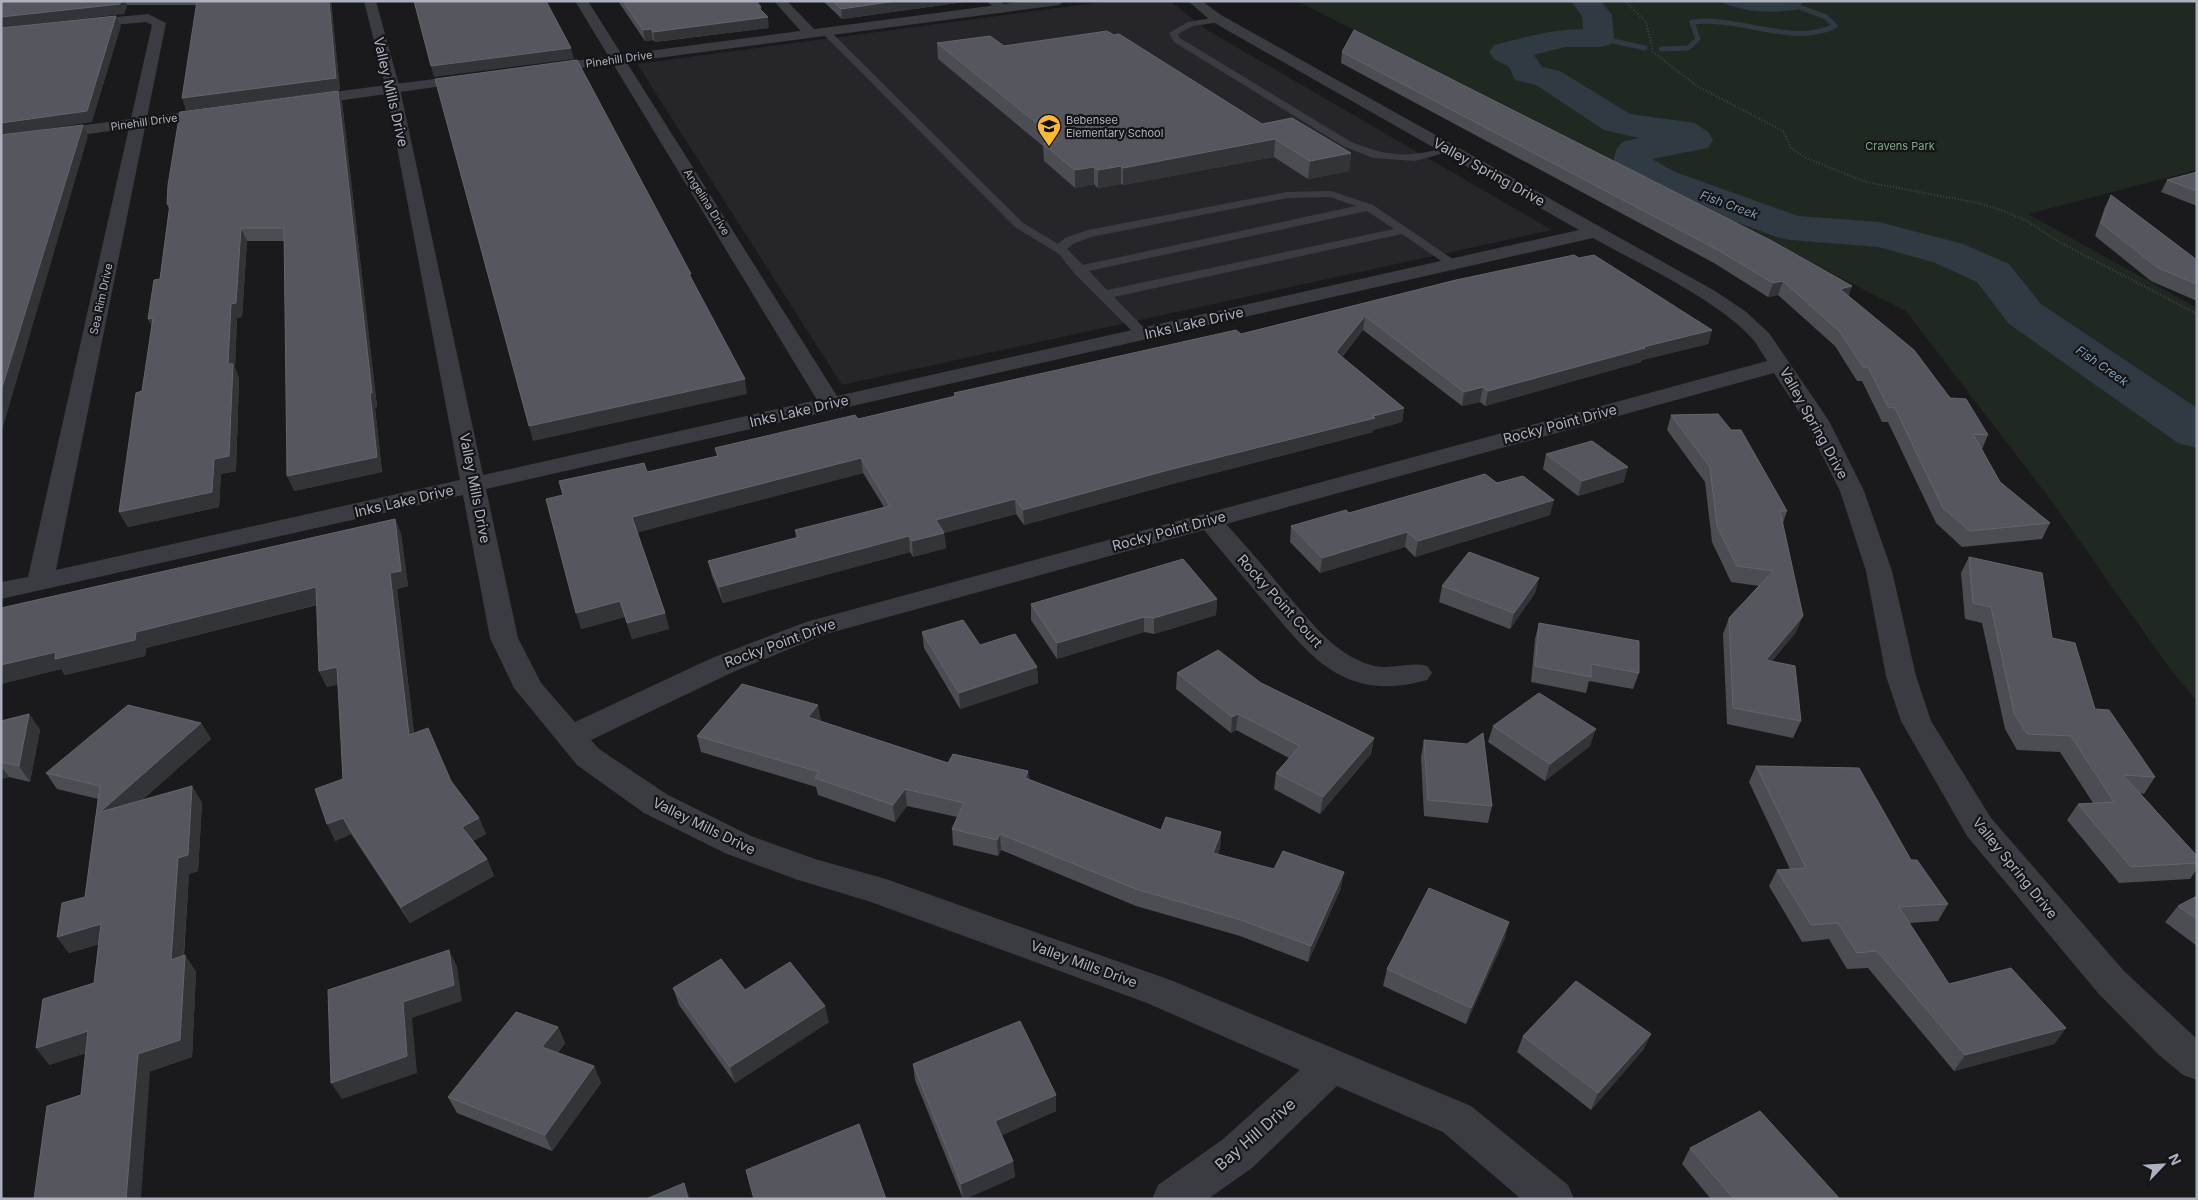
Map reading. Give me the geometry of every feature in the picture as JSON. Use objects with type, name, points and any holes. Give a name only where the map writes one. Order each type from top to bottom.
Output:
[{"type":"street","name":"Valley Mills Drive","points":[[370,1],[393,89],[504,638],[529,688],[588,757],[656,804],[739,845],[810,871],[874,889],[1160,992],[1456,1119],[1553,1199]]},
{"type":"street","name":"Angelina Drive","points":[[581,1],[831,404]]},
{"type":"street","points":[[780,1],[811,34]]},
{"type":"street","name":"Pinehill Drive","points":[[530,71],[826,32],[997,5],[1059,1]]},
{"type":"street","name":"Valley Spring Drive","points":[[1194,1],[1218,20],[1708,294],[1738,315],[1762,337],[1816,421],[1852,491],[1879,571],[1901,676],[1916,721],[1969,811],[1979,827],[2111,982],[2173,1043],[2197,1063]]},
{"type":"street","name":"Sea Rim Drive","points":[[40,582],[159,23],[153,19],[138,18],[70,25]]},
{"type":"street","points":[[286,103],[491,76]]},
{"type":"street","name":"Pinehill Drive","points":[[1,141],[227,111]]},
{"type":"street","name":"Inks Lake Drive","points":[[1,591],[1596,232]]},
{"type":"street","name":"Rocky Point Drive","points":[[571,737],[700,674],[765,646],[808,631],[1781,364]]},
{"type":"street","name":"Rocky Point Court","points":[[1209,520],[1311,639],[1337,662],[1368,675],[1399,677],[1417,673]]},
{"type":"street","name":"Bay Hill Drive","points":[[1173,1199],[1238,1154],[1333,1065]]},
{"type":"lane","points":[[1218,20],[1191,24],[1173,33],[1177,40],[1347,144],[1377,156],[1416,158],[1450,150]]},
{"type":"lane","points":[[826,32],[1019,225],[1063,252],[1078,270],[1143,334]]},
{"type":"lane","points":[[1063,252],[1060,250],[1069,241],[1088,234],[1287,195],[1331,194],[1369,207],[1402,231],[1454,264]]},
{"type":"lane","points":[[1078,270],[1369,207]]},
{"type":"lane","points":[[1103,295],[1402,231]]},
{"type":"path","points":[[1625,1],[1646,22],[1654,52],[1697,86],[1783,130],[1792,148],[1808,159],[1866,182],[1959,199],[2004,211],[2027,221],[2061,243],[2197,314]]},
{"type":"shaded area","name":"Bebensee Elementary School","points":[[1110,1],[1170,1],[1207,30],[1552,230],[842,385],[637,64]]},
{"type":"shaded area","points":[[1719,1],[1804,1],[1801,5],[1803,9],[1771,12],[1739,8]]},
{"type":"green space","name":"Cravens Park","points":[[1297,1],[2197,1],[2197,170],[2028,214],[2197,308],[2197,702],[2166,663],[2050,499],[1906,311]]},
{"type":"building","points":[[1,1],[121,1],[120,4],[1,17]]},
{"type":"building","points":[[197,1],[329,1],[336,78],[182,98]]},
{"type":"building","points":[[414,1],[546,1],[571,48],[431,66]]},
{"type":"building","points":[[623,1],[756,1],[761,7],[758,7],[768,17],[653,32],[651,29],[643,30]]},
{"type":"building","points":[[833,1],[896,1],[841,9]]},
{"type":"building","points":[[116,16],[87,111],[1,123],[1,28]]},
{"type":"building","points":[[1354,30],[1772,241],[1852,286],[1840,289],[1914,350],[1950,398],[1966,399],[1988,435],[1973,434],[2000,482],[2050,523],[1970,531],[1943,508],[1895,408],[1888,407],[1868,367],[1863,367],[1840,332],[1783,281],[1773,283],[1718,250],[1342,52]]},
{"type":"building","points":[[1107,31],[1114,35],[1119,34],[1262,124],[1292,118],[1351,153],[1310,161],[1275,139],[1123,168],[1121,166],[1098,170],[1094,167],[1075,170],[1043,144],[1059,141],[937,43],[990,36],[1004,46]]},
{"type":"building","points":[[577,60],[745,379],[529,426],[435,79]]},
{"type":"building","points":[[338,91],[372,393],[370,393],[377,457],[287,476],[284,228],[241,228],[236,303],[231,304],[228,364],[233,364],[229,456],[214,459],[212,492],[119,512],[136,393],[142,391],[153,318],[148,319],[154,280],[160,279],[170,204],[167,204],[168,185],[180,112]]},
{"type":"building","points":[[83,125],[1,391],[1,135]]},
{"type":"building","points":[[2197,172],[2197,191],[2167,180]]},
{"type":"building","points":[[2111,195],[2197,260],[2197,284],[2158,268],[2101,223]]},
{"type":"building","points":[[1574,255],[1579,258],[1594,255],[1712,330],[1643,347],[1645,348],[1488,391],[1483,387],[1464,392],[1365,316],[1336,352],[1404,408],[1373,416],[1375,418],[1172,469],[1023,510],[1015,499],[936,520],[944,533],[912,541],[909,536],[719,587],[708,561],[799,537],[795,530],[890,506],[861,458],[632,517],[665,613],[627,623],[620,601],[576,613],[546,499],[563,495],[559,481],[644,463],[647,472],[718,456],[715,448],[855,415],[858,419],[956,396],[954,393],[1236,330],[1241,334],[1456,280]]},
{"type":"building","points":[[1718,414],[1731,430],[1741,430],[1787,511],[1780,511],[1803,616],[1766,660],[1795,666],[1801,721],[1733,708],[1729,618],[1773,571],[1737,566],[1717,526],[1710,467],[1671,415]]},
{"type":"building","points":[[1592,441],[1628,467],[1582,481],[1546,454]]},
{"type":"building","points":[[1485,474],[1497,483],[1523,476],[1554,500],[1418,541],[1407,532],[1322,558],[1291,526],[1346,510],[1349,513]]},
{"type":"building","points":[[395,519],[401,571],[390,573],[409,735],[428,728],[451,781],[479,818],[462,827],[487,859],[401,907],[343,818],[327,824],[315,789],[343,779],[337,667],[319,671],[316,587],[136,632],[135,640],[55,659],[56,652],[1,665],[1,608]]},
{"type":"building","points":[[1469,552],[1539,578],[1514,613],[1442,586]]},
{"type":"building","points":[[1969,557],[2042,573],[2052,638],[2075,643],[2095,709],[2109,710],[2155,777],[2123,775],[2197,856],[2197,863],[2131,867],[2078,804],[2114,802],[2071,736],[2027,734],[2014,713],[1991,607],[1973,603]]},
{"type":"building","points":[[1183,559],[1217,599],[1154,618],[1144,617],[1057,643],[1031,604]]},
{"type":"building","points":[[963,620],[980,645],[1015,634],[1037,667],[959,693],[922,632]]},
{"type":"building","points":[[1539,623],[1639,641],[1639,673],[1591,664],[1591,677],[1535,666]]},
{"type":"building","points":[[1218,650],[1261,683],[1374,738],[1323,797],[1276,773],[1300,746],[1238,714],[1232,717],[1177,673]]},
{"type":"building","points":[[742,684],[818,705],[808,717],[948,763],[953,754],[1028,771],[1025,778],[1161,830],[1166,817],[1221,832],[1213,853],[1274,869],[1283,851],[1344,872],[1311,946],[1241,920],[1136,889],[1000,834],[997,840],[952,829],[964,803],[905,789],[893,805],[815,778],[819,772],[697,736]]},
{"type":"building","points":[[1539,693],[1596,729],[1550,764],[1493,726]]},
{"type":"building","points":[[128,705],[201,723],[100,812],[192,786],[188,855],[178,858],[171,960],[185,955],[180,1040],[138,1054],[126,1199],[34,1199],[47,1106],[81,1095],[88,1031],[36,1048],[43,999],[94,983],[101,924],[57,937],[62,903],[85,897],[100,786],[46,773]]},
{"type":"building","points":[[29,714],[19,766],[1,762],[1,721]]},
{"type":"building","points":[[1483,733],[1492,806],[1428,800],[1424,740],[1467,744]]},
{"type":"building","points":[[1756,766],[1859,768],[1911,860],[1917,860],[1948,904],[1899,907],[1949,984],[2011,968],[2066,1028],[1965,1055],[1877,951],[1857,953],[1838,923],[1811,925],[1777,870],[1806,868]]},
{"type":"building","points":[[1429,888],[1509,922],[1471,1008],[1387,969]]},
{"type":"building","points":[[2197,896],[2197,919],[2178,906]]},
{"type":"building","points":[[449,950],[454,985],[403,1002],[407,1056],[331,1083],[328,990]]},
{"type":"building","points":[[721,959],[745,990],[790,962],[825,1006],[730,1067],[673,988]]},
{"type":"building","points":[[1576,981],[1651,1034],[1598,1093],[1523,1036]]},
{"type":"building","points":[[516,1012],[558,1027],[542,1047],[594,1066],[545,1135],[448,1097]]},
{"type":"building","points":[[1020,1021],[1056,1095],[995,1121],[1013,1161],[961,1184],[913,1064]]},
{"type":"building","points":[[1760,1111],[1840,1199],[1734,1199],[1690,1148]]},
{"type":"building","points":[[859,1124],[886,1199],[754,1199],[746,1170]]},
{"type":"building","points":[[684,1183],[688,1199],[646,1199]]},
{"type":"waterway","name":"Fish Creek","points":[[1585,1],[1597,15],[1599,38],[1565,38],[1505,52],[1524,62],[1527,73],[1548,78],[1617,122],[1633,127],[1682,131],[1695,140],[1635,150],[1632,163],[1661,180],[1755,213],[1791,228],[1879,235],[1948,253],[1993,273],[2025,314],[2197,432]]},
{"type":"waterway","points":[[1661,49],[1688,48],[1698,39],[1692,22],[1710,21],[1801,33],[1818,32],[1835,26],[1826,17],[1783,1]]},
{"type":"waterway","points":[[1599,38],[1645,48]]},
{"type":"place","name":"Bebensee Elementary School","points":[[1049,147]]}]
